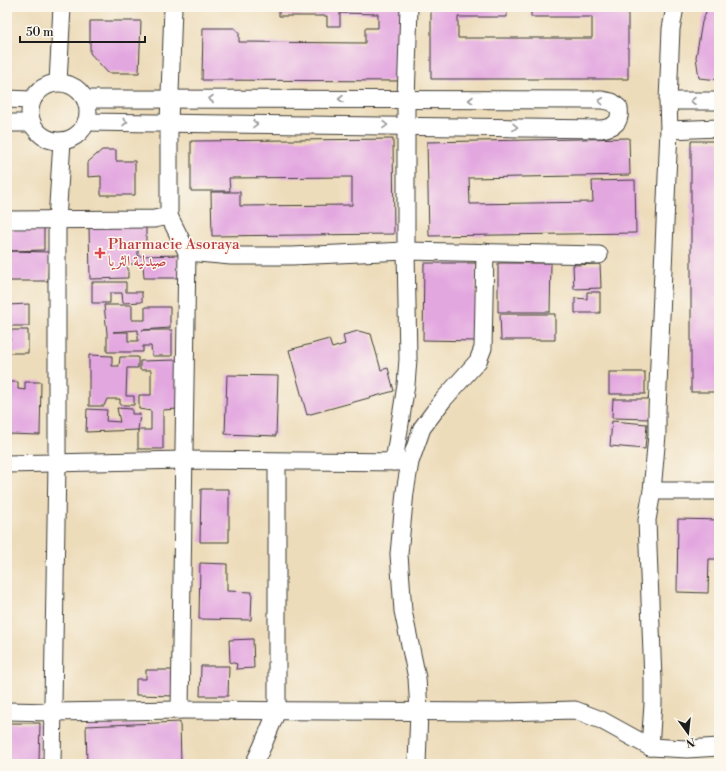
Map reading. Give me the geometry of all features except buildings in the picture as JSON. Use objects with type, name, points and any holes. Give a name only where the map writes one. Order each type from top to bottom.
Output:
[{"type":"street","points":[[58,82],[62,7]]},
{"type":"street","points":[[173,7],[169,123],[169,216],[187,252],[180,710]]},
{"type":"street","points":[[409,7],[406,100],[408,359],[402,462],[405,492],[399,554],[403,611],[417,678],[418,764]]},
{"type":"street","points":[[650,747],[653,681],[647,520],[652,491],[657,435],[669,130],[668,101],[672,29],[675,7]]},
{"type":"street","points":[[58,82],[68,84],[77,88],[85,99],[88,114],[86,122],[77,135],[70,139],[62,141],[44,137],[37,131],[32,123],[30,116],[31,100],[42,87],[58,82]]},
{"type":"street","points":[[7,99],[31,100]]},
{"type":"street","points":[[85,99],[602,100],[612,102],[618,108],[620,116],[616,124],[609,128],[601,129],[86,122]]},
{"type":"street","points":[[668,101],[719,101]]},
{"type":"street","points":[[7,123],[32,123]]},
{"type":"street","points":[[669,130],[719,128]]},
{"type":"street","points":[[52,764],[57,464],[57,221],[62,141]]},
{"type":"street","points":[[7,220],[57,221],[154,219],[169,216]]},
{"type":"street","points":[[187,252],[231,256],[292,256],[406,251],[599,255]]},
{"type":"street","points":[[402,462],[422,428],[478,361],[483,348],[485,252]]},
{"type":"street","points":[[7,464],[184,460],[402,462]]},
{"type":"street","points":[[254,764],[277,711],[276,462]]},
{"type":"street","points":[[652,491],[719,491]]},
{"type":"street","points":[[7,711],[52,712],[180,710],[500,712],[575,710],[601,720],[650,747],[687,749],[719,747]]},
{"type":"place","name":"Pharmacie Asoraya صيدلية الثريا","points":[[100,253]]}]
